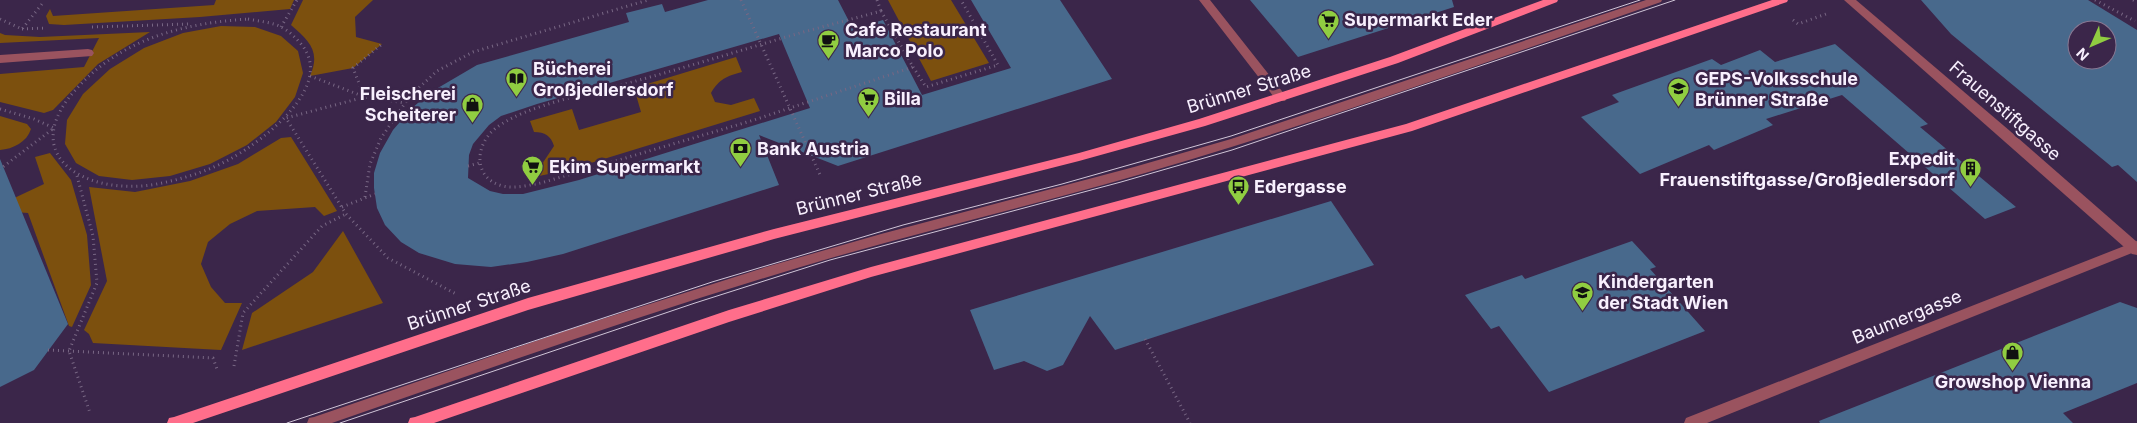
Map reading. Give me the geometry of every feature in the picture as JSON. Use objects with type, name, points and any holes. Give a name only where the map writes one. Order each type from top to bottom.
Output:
[{"type":"main road","name":"Brünner Straße","points":[[174,423],[528,304],[774,234],[1079,157],[1281,98],[1394,60],[1552,0]]},
{"type":"main road","points":[[415,423],[729,316],[871,272],[1408,128],[1778,2]]},
{"type":"street","points":[[1204,0],[1281,98]]},
{"type":"street","points":[[314,423],[660,306],[762,274],[963,216],[1133,172],[1234,142],[1657,0]]},
{"type":"street","name":"Frauenstiftgasse","points":[[1851,2],[2136,248]]},
{"type":"street","points":[[0,59],[88,53]]},
{"type":"street","name":"Baumergasse","points":[[1691,423],[2136,248]]},
{"type":"path","points":[[281,27],[297,0]]},
{"type":"path","points":[[366,197],[371,159],[382,136],[404,103],[427,78],[449,63],[473,52],[648,0]]},
{"type":"path","points":[[741,0],[821,177]]},
{"type":"path","points":[[877,0],[881,12],[926,87],[998,65],[961,0]]},
{"type":"path","points":[[2095,0],[2136,21]]},
{"type":"path","points":[[2133,0],[2137,2]]},
{"type":"path","points":[[1778,2],[1798,24],[1851,2]]},
{"type":"path","points":[[22,29],[42,4]]},
{"type":"path","points":[[881,12],[760,43],[562,102],[502,122],[490,133],[481,146],[478,158],[480,170],[489,179],[502,186],[519,187],[577,173],[790,108],[913,67]]},
{"type":"path","points":[[0,19],[22,29],[51,28]]},
{"type":"path","points":[[248,19],[281,27],[304,44],[311,60],[310,76],[302,96],[286,118],[261,140],[230,159],[200,172],[169,180],[131,186],[98,183],[76,176],[64,166],[54,150],[54,128],[60,110],[75,90],[100,67],[128,48],[194,24],[213,20],[248,19]]},
{"type":"path","points":[[90,27],[194,24]]},
{"type":"path","points":[[364,97],[353,68],[382,44]]},
{"type":"path","points":[[310,76],[364,97],[404,103]]},
{"type":"path","points":[[286,118],[364,97]]},
{"type":"path","points":[[0,109],[34,118],[54,128]]},
{"type":"path","points":[[286,118],[346,214],[388,258],[458,295]]},
{"type":"path","points":[[0,169],[54,128]]},
{"type":"path","points":[[468,166],[479,163]]},
{"type":"path","points":[[76,176],[93,236],[97,283],[69,351],[90,413]]},
{"type":"path","points":[[342,207],[375,194]]},
{"type":"path","points":[[234,366],[243,314],[322,226],[346,214]]},
{"type":"path","points":[[1145,340],[1190,423]]},
{"type":"path","points":[[48,350],[213,358],[218,372]]},
{"type":"shaded area","points":[[216,0],[294,0],[290,9],[200,17],[64,25],[49,24],[46,16],[50,9],[53,16],[214,5]]},
{"type":"shaded area","points":[[303,0],[373,0],[355,17],[356,37],[382,44],[353,68],[310,76],[314,53],[308,42],[291,25]]},
{"type":"shaded area","points":[[888,0],[951,0],[989,63],[931,81]]},
{"type":"shaded area","points":[[221,26],[255,27],[281,36],[298,51],[303,73],[295,97],[276,122],[247,145],[210,164],[170,176],[132,180],[99,176],[76,163],[65,144],[67,120],[83,94],[110,69],[144,48],[183,33]]},
{"type":"shaded area","points":[[150,32],[98,64],[53,110],[44,113],[0,102],[0,74],[84,67],[99,38],[0,43],[0,33],[40,37]]},
{"type":"shaded area","points":[[736,57],[742,72],[732,75],[717,84],[711,93],[715,102],[731,105],[754,98],[760,111],[568,170],[539,176],[540,167],[554,146],[547,135],[534,132],[530,121],[572,109],[579,130],[641,112],[634,88]]},
{"type":"shaded area","points":[[0,116],[27,124],[31,129],[29,134],[23,141],[14,146],[0,150]]},
{"type":"shaded area","points":[[291,137],[337,211],[324,216],[315,207],[257,211],[230,224],[208,242],[201,264],[211,287],[225,303],[242,303],[221,350],[93,343],[89,334],[84,330],[107,281],[89,187],[135,192],[190,181],[238,164],[281,138]]},
{"type":"shaded area","points":[[50,153],[71,180],[87,235],[91,285],[72,327],[69,326],[28,213],[15,212],[10,200],[44,184],[35,157]]},
{"type":"shaded area","points":[[343,231],[383,303],[242,350],[252,313],[313,272]]},
{"type":"building","points":[[708,0],[838,0],[853,29],[883,20],[922,95],[1011,68],[971,0],[1060,0],[1112,79],[838,166],[759,135],[779,185],[563,254],[527,262],[491,267],[455,264],[419,253],[401,242],[385,225],[377,208],[374,188],[374,173],[380,153],[393,130],[412,108],[431,92],[477,65],[629,22],[626,13],[662,4],[665,12]],"holes":[[[779,34],[810,108],[579,180],[523,194],[503,194],[490,191],[468,178],[469,155],[473,144],[489,125],[501,116]]]},
{"type":"building","points":[[1250,0],[1452,0],[1454,7],[1298,57]]},
{"type":"building","points":[[1921,0],[2088,0],[2137,30],[2137,182],[2118,165],[2112,167],[1951,34]]},
{"type":"building","name":"GEPS-Volksschule Brünner Straße","points":[[1835,44],[1928,124],[1920,127],[2016,207],[1985,219],[1842,95],[1766,119],[1773,125],[1714,150],[1709,145],[1640,174],[1581,117],[1619,102],[1612,95],[1712,59],[1721,65],[1760,50],[1775,62]]},
{"type":"building","points":[[0,159],[68,324],[34,370],[0,387]]},
{"type":"building","points":[[1331,201],[1374,265],[1115,350],[1090,316],[1063,365],[1047,371],[1024,361],[994,370],[970,310]]},
{"type":"building","name":"Kindergarten der Stadt Wien","points":[[1632,241],[1656,267],[1650,269],[1705,331],[1549,392],[1499,326],[1491,329],[1465,295],[1522,275],[1525,279]]},
{"type":"building","points":[[2120,302],[2137,308],[2137,383],[2063,413],[2073,423],[1820,423],[1819,421]]},
{"type":"tram line","points":[[287,423],[712,282],[903,225],[1062,184],[1231,136],[1640,0]]},
{"type":"tram line","points":[[340,423],[695,303],[830,260],[1121,182],[1232,150],[1675,0]]},
{"type":"place","name":"Supermarkt Eder","points":[[1328,39]]},
{"type":"place","name":"Cafe Restaurant Marco Polo","points":[[829,59]]},
{"type":"place","name":"Bücherei Großjedlersdorf","points":[[517,98]]},
{"type":"place","name":"GEPS-Volksschule Brünner Straße","points":[[1679,108]]},
{"type":"place","name":"Billa","points":[[868,118]]},
{"type":"place","name":"Fleischerei Scheiterer","points":[[472,123]]},
{"type":"place","name":"Bank Austria","points":[[741,168]]},
{"type":"place","name":"Ekim Supermarkt","points":[[533,186]]},
{"type":"place","name":"Expedit Frauenstiftgasse/Großjedlersdorf","points":[[1971,188]]},
{"type":"place","name":"Edergasse","points":[[1238,206]]},
{"type":"place","name":"Kindergarten der Stadt Wien","points":[[1582,311]]},
{"type":"place","name":"Growshop Vienna","points":[[2013,371]]}]
